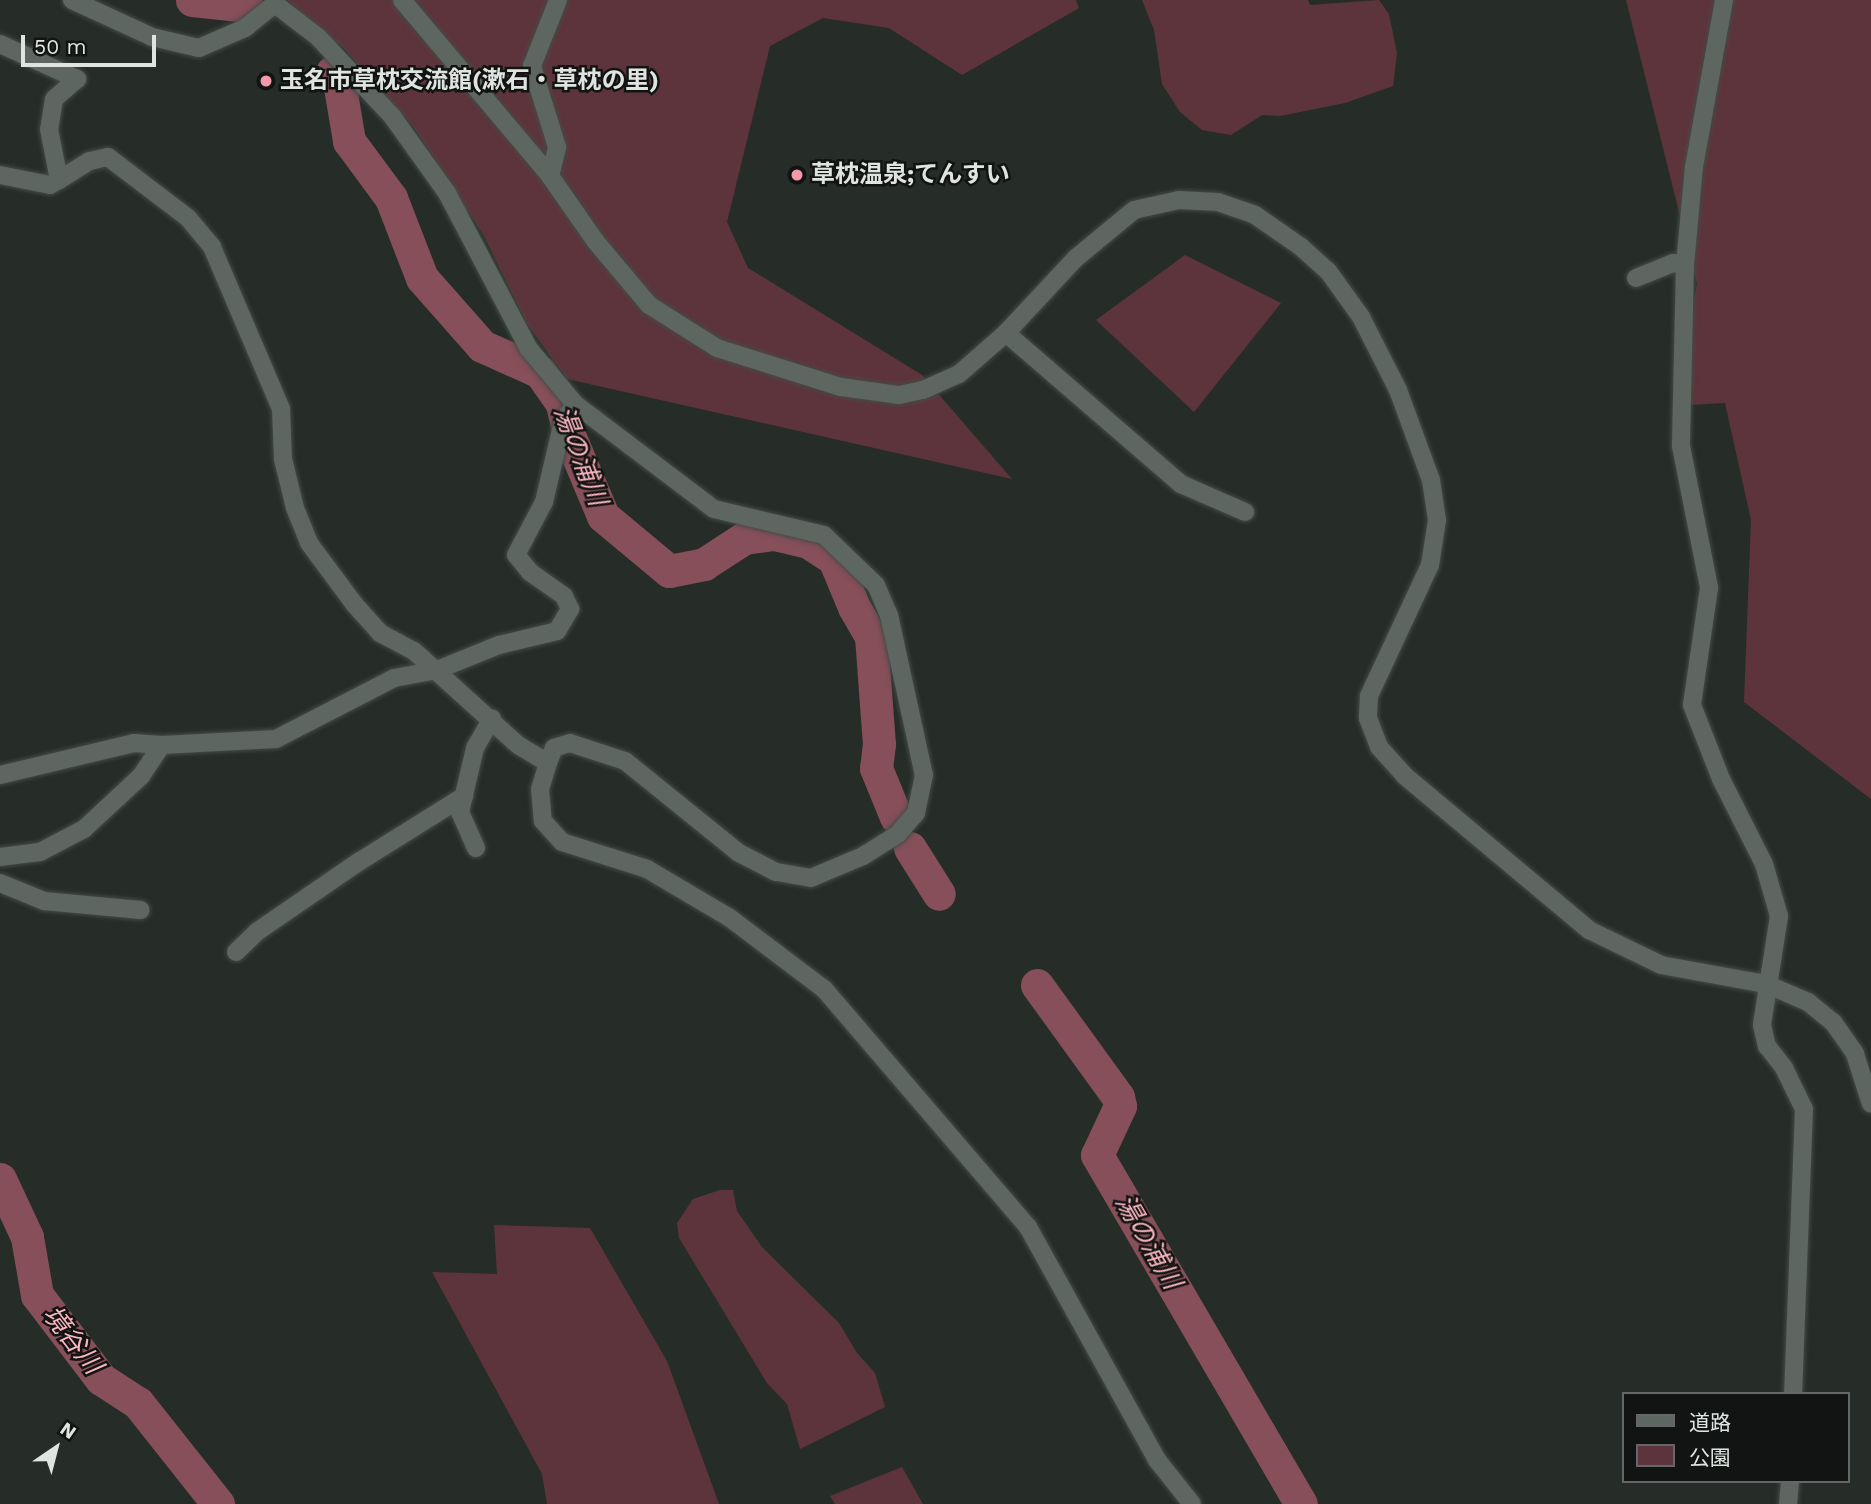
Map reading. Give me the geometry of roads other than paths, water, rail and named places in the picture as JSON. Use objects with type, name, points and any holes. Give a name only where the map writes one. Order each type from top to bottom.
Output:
[{"type":"street","points":[[72,0],[152,37],[198,48],[245,28],[274,1],[318,37],[391,116],[447,192],[529,349],[569,413],[713,509],[824,535],[851,555],[876,584],[889,615],[924,775],[916,813],[898,834],[863,856],[811,878],[776,872],[739,853],[625,761],[570,743],[554,748],[548,763],[540,789],[543,821],[562,842],[647,869],[730,918],[824,989],[1028,1227],[1157,1460],[1192,1504]]},
{"type":"street","points":[[402,0],[550,176],[596,242],[649,305],[716,348],[841,387],[899,395],[923,390],[959,374],[1006,333],[1076,258],[1134,209],[1179,200],[1218,202],[1255,215],[1301,247],[1328,271],[1361,317],[1398,390],[1431,481],[1437,520],[1430,565],[1369,696],[1368,718],[1379,747],[1415,785],[1589,930],[1661,965],[1766,984],[1808,1002],[1833,1022],[1855,1054],[1871,1104]]},
{"type":"street","points":[[550,176],[557,147],[532,66],[558,0]]},
{"type":"street","points":[[1724,0],[1694,167],[1685,265],[1681,446],[1709,588],[1692,705],[1721,779],[1774,890],[1779,916],[1766,984],[1762,1025],[1767,1046],[1784,1068],[1804,1109],[1793,1392]]},
{"type":"street","points":[[0,44],[77,79],[54,99],[49,129],[59,180]]},
{"type":"street","points":[[0,175],[50,185],[90,161],[108,157],[188,218],[212,247],[281,409],[283,459],[309,543],[380,633],[437,670],[492,718],[518,745],[548,763]]},
{"type":"street","points":[[1636,278],[1673,263],[1685,265]]},
{"type":"street","points":[[1006,333],[1181,484],[1245,512]]},
{"type":"street","points":[[0,775],[134,743],[162,746],[276,739],[394,678],[437,670],[499,645],[557,631],[570,610],[564,596],[530,572],[516,555],[544,502],[569,413]]},
{"type":"street","points":[[476,848],[460,812],[475,748],[492,718]]},
{"type":"street","points":[[0,858],[40,852],[84,829],[141,776],[162,746]]},
{"type":"street","points":[[236,952],[258,931],[360,860],[464,796]]},
{"type":"street","points":[[0,883],[44,901],[141,910]]},
{"type":"street","points":[[1788,1504],[1790,1483]]},
{"type":"waterway","name":"湯の浦川","points":[[192,0],[247,6]]},
{"type":"waterway","name":"湯の浦川","points":[[332,72],[340,87],[349,141],[391,198],[422,278],[482,346],[540,372],[562,404],[569,435],[603,516],[669,571],[704,564],[744,538],[774,534],[808,542],[834,559],[854,607],[871,636],[879,744],[876,768],[896,817]]},
{"type":"waterway","name":"湯の浦川","points":[[910,848],[939,894]]},
{"type":"waterway","name":"湯の浦川","points":[[1037,985],[1118,1097],[1120,1106],[1097,1155],[1301,1504]]},
{"type":"waterway","name":"境谷川","points":[[0,1179],[27,1237],[37,1295],[101,1379],[138,1403],[218,1504]]},
{"type":"place","name":"玉名市草枕交流館(漱石・草枕の里)","points":[[266,81]]},
{"type":"place","name":"草枕温泉;てんすい","points":[[797,175]]}]
